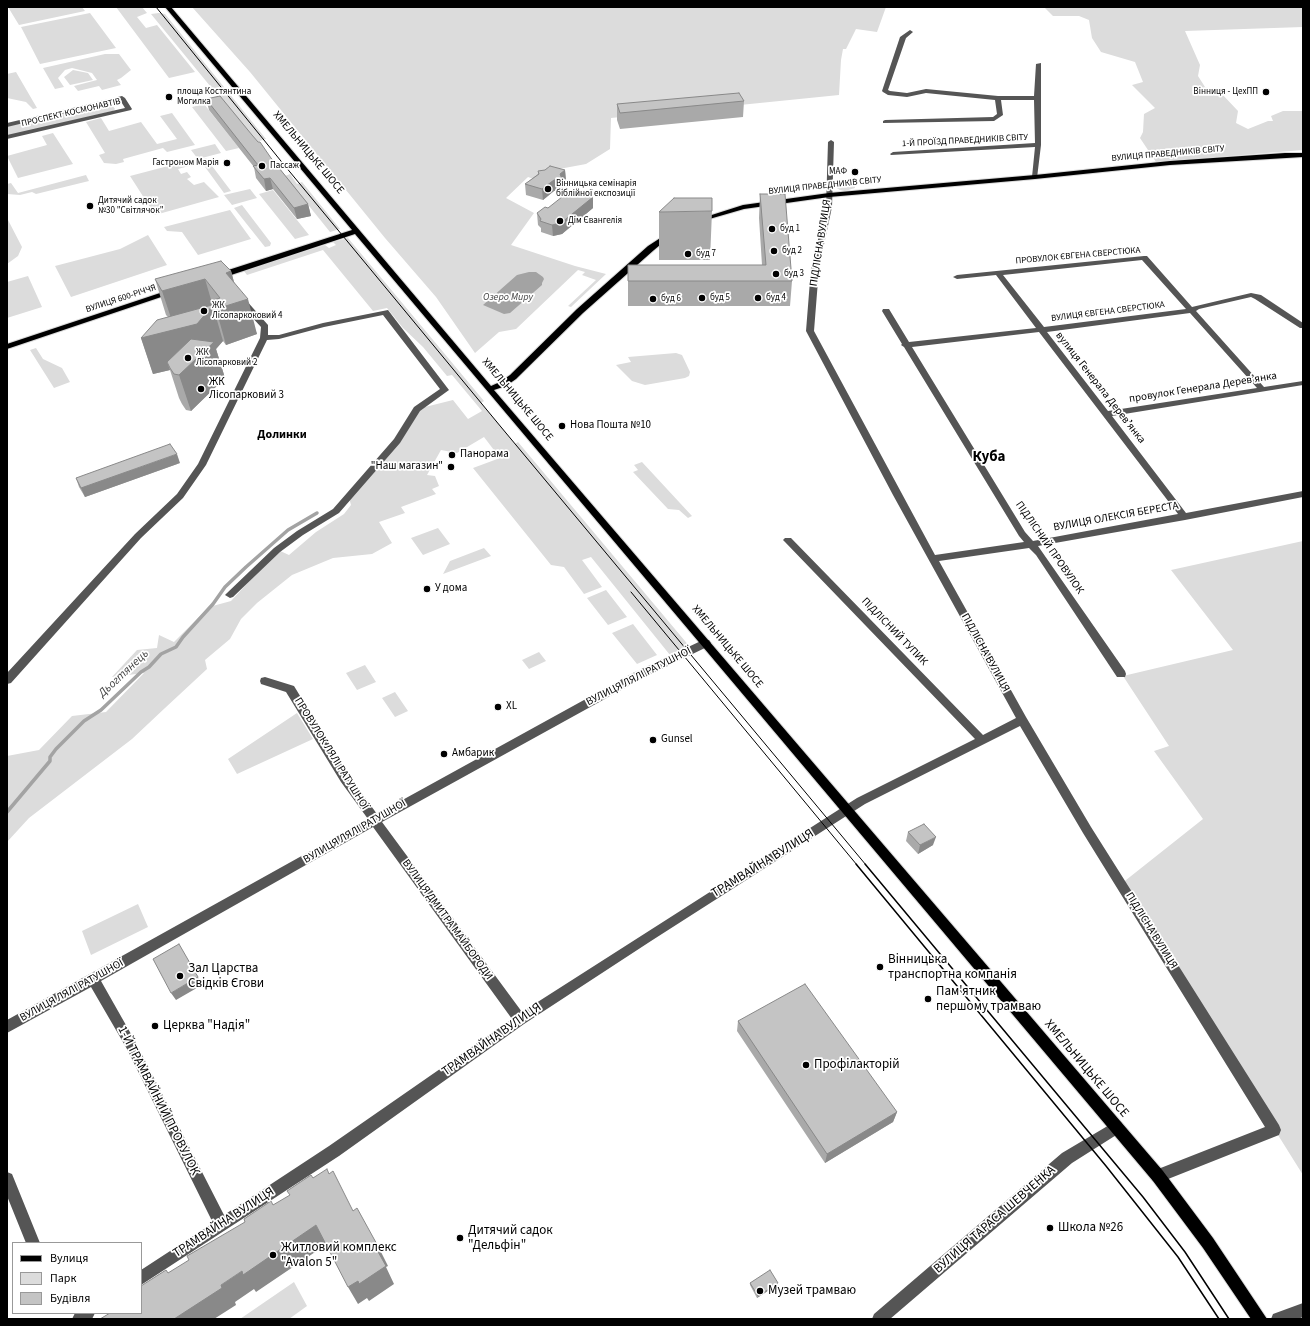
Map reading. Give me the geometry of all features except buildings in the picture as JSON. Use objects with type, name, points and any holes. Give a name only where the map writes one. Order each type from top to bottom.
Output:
[{"type":"main road","name":"ХМЕЛЬНИЦЬКЕ ШОСЕ","points":[[168,7],[489,390],[706,643],[1158,1176],[1208,1242],[1260,1319]]},
{"type":"main road","name":"ВУЛИЦЯ ПРАВЕДНИКІВ СВІТУ","points":[[693,223],[743,207],[829,195],[1036,177],[1170,163],[1279,155],[1303,155]]},
{"type":"main road","points":[[489,390],[503,384],[513,377],[580,311],[622,273],[658,242],[677,230]]},
{"type":"main road","points":[[219,279],[356,231]]},
{"type":"main road","name":"ВУЛИЦЯ 600-РІЧЧЯ","points":[[7,347],[182,289]]},
{"type":"street","points":[[910,32],[903,37],[885,91],[899,95],[915,94],[926,91],[998,98],[1037,98]]},
{"type":"street","points":[[1036,177],[1039,64]]},
{"type":"street","name":"ПРОСПЕКТ КОСМОНАВТІВ","points":[[7,125],[122,98],[129,109],[7,137]]},
{"type":"street","points":[[885,122],[938,119],[994,119],[1000,115],[998,98]]},
{"type":"street","name":"ПІДЛІСНА ВУЛИЦЯ","points":[[831,142],[829,206],[815,268],[810,331],[1022,720],[1086,830],[1203,1014],[1274,1130],[1158,1176]]},
{"type":"street","name":"1-Й ПРОЇЗД ПРАВЕДНИКІВ СВІТУ","points":[[893,154],[1038,145]]},
{"type":"street","name":"ПРОВУЛОК ЄВГЕНА СВЕРСТЮКА","points":[[958,276],[1144,258],[1263,390]]},
{"type":"street","name":"вулиця Генерала Деревʼянка","points":[[998,273],[1107,414],[1184,517]]},
{"type":"street","points":[[7,680],[138,536],[180,496],[202,465],[264,338],[265,327],[235,293]]},
{"type":"street","name":"ВУЛИЦЯ ЄВГЕНА СВЕРСТЮКА","points":[[905,345],[1121,321],[1191,311],[1196,307],[1251,295],[1258,297],[1303,326]]},
{"type":"street","name":"ПІДЛІСНИЙ ПРОВУЛОК","points":[[886,311],[905,345],[1022,534],[1039,553],[1121,674]]},
{"type":"street","points":[[230,595],[277,550],[300,533],[336,511],[397,441],[417,409],[445,390],[385,312],[323,325],[279,337],[264,338]]},
{"type":"street","name":"провулок Генерала Деревʼянка","points":[[1107,414],[1303,383]]},
{"type":"street","name":"ВУЛИЦЯ ОЛЕКСІЯ БЕРЕСТА","points":[[933,559],[1032,544],[1303,494]]},
{"type":"street","name":"ПІДЛІСНИЙ ТУПИК","points":[[788,540],[982,740]]},
{"type":"street","name":"ВУЛИЦЯ ЛЯЛІ РАТУШНОЇ","points":[[7,1027],[374,821],[637,676],[706,643]]},
{"type":"street","name":"ПРОВУЛОК ЛЯЛІ РАТУШНОЇ","points":[[265,681],[290,689],[345,779],[374,821]]},
{"type":"street","points":[[848,810],[861,801],[1022,720]]},
{"type":"street","name":"ТРАМВАЙНА ВУЛИЦЯ","points":[[142,1277],[334,1151],[520,1020],[646,937],[848,810]]},
{"type":"street","name":"ВУЛИЦЯ ДМИТРА МАЙБОРОДИ","points":[[374,821],[520,1020]]},
{"type":"street","name":"1-Й ТРАМВАЙНИЙ ПРОВУЛОК","points":[[93,979],[132,1045],[221,1224]]},
{"type":"street","name":"ВУЛИЦЯ ТАРАСА ШЕВЧЕНКА","points":[[879,1319],[1067,1158],[1116,1127]]},
{"type":"street","points":[[7,1179],[33,1242]]},
{"type":"street","points":[[1278,1319],[1303,1310]]},
{"type":"green space","points":[[8,7],[82,7],[85,11],[19,25]]},
{"type":"green space","points":[[116,7],[142,7],[147,13],[137,17],[146,28],[157,25],[195,72],[169,78]]},
{"type":"green space","points":[[192,7],[886,7],[877,32],[856,29],[846,49],[843,49],[839,95],[611,118],[610,149],[586,164],[559,169],[547,166],[552,168],[537,180],[528,177],[506,198],[534,213],[511,245],[575,266],[606,274],[571,307],[568,306],[596,280],[582,275],[585,272],[578,270],[516,329],[499,332],[475,353],[436,297],[385,238],[250,72]]},
{"type":"green space","points":[[1044,7],[1303,7],[1303,27],[1185,31],[1200,65],[1198,76],[1205,87],[1221,93],[1238,111],[1236,123],[1248,129],[1268,121],[1273,121],[1271,116],[1283,111],[1303,111],[1303,150],[1156,162],[1140,138],[1143,132],[1144,114],[1155,108],[1132,85],[1143,82],[1135,62],[1101,52],[1092,38],[1089,20],[1079,16],[1053,16]]},
{"type":"green space","points":[[90,13],[116,48],[40,64],[21,27]]},
{"type":"green space","points":[[151,14],[165,14],[266,139],[256,142]]},
{"type":"green space","points":[[105,54],[119,54],[131,70],[117,80],[121,85],[102,90],[99,86],[78,91],[74,86],[97,80],[92,73],[72,68],[65,70],[58,78],[64,87],[55,89],[43,68]]},
{"type":"green space","points":[[73,70],[88,73],[93,80],[70,85],[64,77]]},
{"type":"green space","points":[[16,72],[37,108],[33,109],[26,102],[7,98],[7,74]]},
{"type":"green space","points":[[107,103],[111,104],[115,109],[113,111],[7,136],[7,126]]},
{"type":"green space","points":[[204,104],[239,148],[226,151],[192,107]]},
{"type":"green space","points":[[172,113],[195,145],[167,152],[163,148],[123,159],[124,162],[116,164],[104,163],[99,155],[105,153],[86,122],[101,118],[109,131],[141,122],[157,144],[177,139],[160,116]]},
{"type":"green space","points":[[53,133],[73,164],[18,178],[7,156],[47,145],[42,136]]},
{"type":"green space","points":[[215,144],[221,153],[198,159],[191,150]]},
{"type":"green space","points":[[206,158],[231,191],[224,193],[200,160]]},
{"type":"green space","points":[[191,160],[196,164],[178,169],[181,174],[187,172],[191,177],[187,179],[194,185],[204,182],[219,197],[155,215],[130,176]]},
{"type":"green space","points":[[290,174],[297,184],[302,182],[340,229],[330,232],[285,176]]},
{"type":"green space","points":[[86,175],[89,181],[36,194],[32,192],[20,195],[7,194],[7,184],[11,183],[18,193]]},
{"type":"green space","points":[[845,179],[854,182],[855,188],[845,191],[835,187],[834,185],[836,180]]},
{"type":"green space","points":[[250,189],[257,198],[232,205],[224,195]]},
{"type":"green space","points":[[273,190],[309,235],[295,239],[259,194]]},
{"type":"green space","points":[[242,205],[271,243],[270,246],[265,247],[234,208]]},
{"type":"green space","points":[[230,210],[251,239],[198,255],[182,232],[167,231],[164,227]]},
{"type":"green space","points":[[7,218],[22,247],[18,256],[7,264]]},
{"type":"green space","points":[[148,235],[167,265],[71,297],[55,266],[120,249]]},
{"type":"green space","points":[[348,238],[484,401],[481,403],[515,444],[518,442],[690,647],[670,655],[591,557],[582,560],[602,587],[584,594],[564,567],[551,565],[473,468],[500,458],[484,437],[457,453],[441,450],[427,475],[435,476],[439,486],[432,489],[436,494],[401,507],[405,513],[379,522],[392,543],[372,554],[333,558],[292,575],[257,603],[241,619],[230,639],[205,660],[207,669],[132,739],[29,818],[7,842],[7,756],[39,750],[72,716],[106,712],[144,673],[112,677],[137,650],[157,648],[159,635],[174,642],[209,607],[231,601],[278,550],[289,555],[316,532],[344,514],[351,505],[349,498],[397,441],[417,409],[453,400],[468,419],[482,411],[452,375],[447,376],[423,347],[403,328],[387,308],[373,311],[323,250],[247,275],[244,271],[325,245],[329,248],[336,245],[333,242]]},
{"type":"green space","points":[[28,276],[42,307],[7,318],[7,282]]},
{"type":"green space","points":[[36,348],[43,359],[62,368],[70,382],[54,388],[30,350]]},
{"type":"green space","points":[[676,353],[682,355],[690,372],[689,376],[685,378],[645,385],[632,381],[616,365],[631,362],[628,357]]},
{"type":"green space","points":[[642,462],[692,516],[688,518],[679,510],[668,509],[633,472],[638,470],[634,465]]},
{"type":"green space","points":[[438,528],[450,544],[423,555],[411,538]]},
{"type":"green space","points":[[1303,541],[1303,1175],[1121,884],[1203,819],[1154,751],[1169,746],[1123,676],[1233,650],[1171,570]]},
{"type":"green space","points":[[484,548],[491,556],[443,574],[450,561]]},
{"type":"green space","points":[[606,590],[627,617],[608,625],[587,598]]},
{"type":"green space","points":[[633,624],[657,655],[637,664],[612,633]]},
{"type":"green space","points":[[539,652],[546,661],[529,669],[522,660]]},
{"type":"green space","points":[[365,665],[376,682],[357,690],[346,673]]},
{"type":"green space","points":[[395,692],[408,711],[395,717],[382,698]]},
{"type":"green space","points":[[297,713],[313,739],[237,774],[228,759]]},
{"type":"green space","points":[[138,904],[148,927],[91,955],[82,931]]},
{"type":"green space","points":[[294,1282],[307,1306],[289,1319],[240,1319]]},
{"type":"water","name":"Озеро Миру","points":[[536,272],[543,277],[544,279],[542,285],[510,313],[504,314],[483,305],[517,275]]},
{"type":"waterway","name":"Дьогтянець","points":[[7,812],[50,761],[50,757],[56,749],[84,721],[101,710],[141,672],[149,667],[161,654],[176,647],[183,637],[213,604],[225,587],[246,567],[288,530],[317,513]]},
{"type":"tram line","points":[[156,7],[285,166],[866,865]]},
{"type":"tram line","points":[[631,592],[857,865]]},
{"type":"tram line","points":[[856,864],[1106,1166],[1178,1257],[1219,1319]]},
{"type":"tram line","points":[[865,864],[1143,1197],[1185,1252],[1229,1319]]},
{"type":"place","name":"Вінниця - ЦехПП","points":[[1266,92]]},
{"type":"place","name":"площа Костянтина Могилка","points":[[169,97]]},
{"type":"place","name":"Гастроном Марія","points":[[227,163]]},
{"type":"place","name":"Пассаж","points":[[262,166]]},
{"type":"place","name":"МАФ","points":[[855,172]]},
{"type":"place","name":"Вінницька семінарія біблійної експозиції","points":[[548,189]]},
{"type":"place","name":"Дитячий садок №30 \"Світлячок\"","points":[[90,206]]},
{"type":"place","name":"Дім Євангелія","points":[[560,221]]},
{"type":"place","name":"буд 1","points":[[772,229]]},
{"type":"place","name":"буд 2","points":[[774,251]]},
{"type":"place","name":"буд 7","points":[[688,254]]},
{"type":"place","name":"буд 3","points":[[776,274]]},
{"type":"place","name":"буд 5","points":[[702,298]]},
{"type":"place","name":"буд 4","points":[[758,298]]},
{"type":"place","name":"буд 6","points":[[653,299]]},
{"type":"place","name":"ЖК Лісопаркоковий 4","points":[[204,311]]},
{"type":"place","name":"ЖК Лісопарковий 2","points":[[188,358]]},
{"type":"place","name":"ЖК Лісопарковий 3","points":[[201,389]]},
{"type":"place","name":"Нова Пошта №10","points":[[562,426]]},
{"type":"place","name":"Панорама","points":[[452,455]]},
{"type":"place","name":"\"Наш магазин\"","points":[[451,467]]},
{"type":"place","name":"У дома","points":[[427,589]]},
{"type":"place","name":"XL","points":[[498,707]]},
{"type":"place","name":"Gunsel","points":[[653,740]]},
{"type":"place","name":"Амбарик","points":[[444,754]]},
{"type":"place","name":"Вінницька транспортна компанія","points":[[880,967]]},
{"type":"place","name":"Зал Царства Свідків Єгови","points":[[180,976]]},
{"type":"place","name":"Пам'ятник першому трамваю","points":[[928,999]]},
{"type":"place","name":"Церква \"Надія\"","points":[[155,1026]]},
{"type":"place","name":"Профілакторій","points":[[806,1065]]},
{"type":"place","name":"Школа №26","points":[[1050,1228]]},
{"type":"place","name":"Дитячий садок \"Дельфін\"","points":[[460,1238]]},
{"type":"place","name":"Житловий комплекс \"Avalon 5\"","points":[[273,1255]]},
{"type":"place","name":"Музей трамваю","points":[[760,1291]]},
{"type":"district","name":"Долинки","points":[[282,435]]},
{"type":"district","name":"Куба","points":[[989,458]]}]
